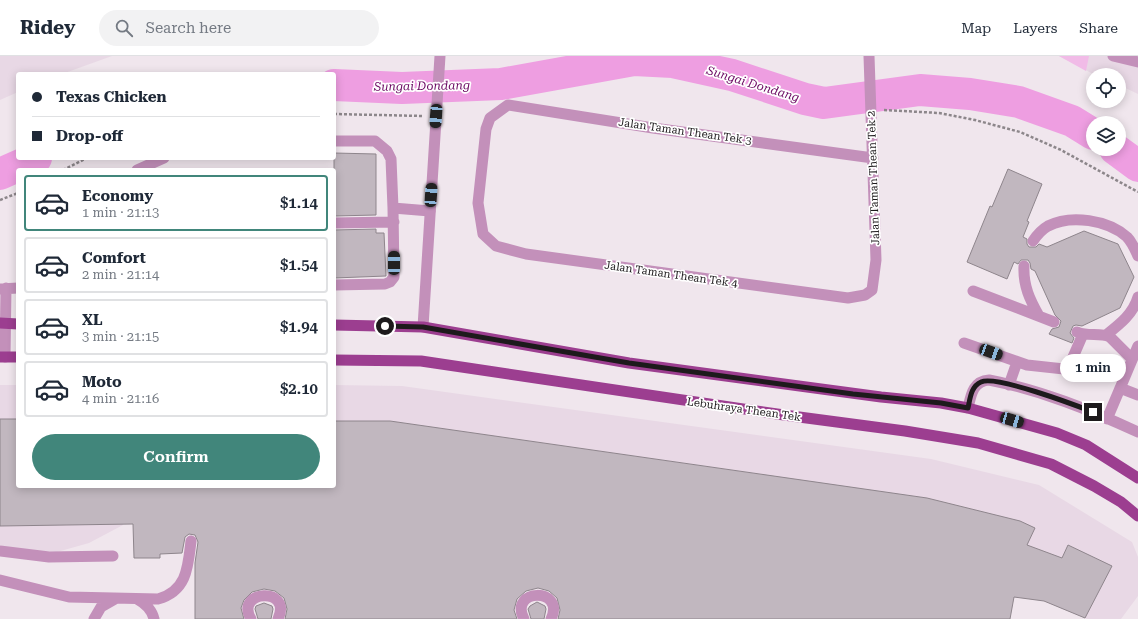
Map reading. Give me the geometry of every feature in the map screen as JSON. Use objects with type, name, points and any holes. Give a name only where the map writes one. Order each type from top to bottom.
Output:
[{"type":"main road","points":[[2,323],[16,324]]},
{"type":"main road","points":[[336,325],[423,327],[629,363],[874,396],[941,403],[968,408],[1057,433],[1086,445],[1138,478]]},
{"type":"main road","points":[[3,357],[16,357]]},
{"type":"main road","name":"Lebuhraya Thean Tek","points":[[336,360],[421,361],[784,415],[905,431],[978,443],[1050,464],[1094,486],[1121,502],[1138,516]]},
{"type":"street","points":[[423,327],[440,56]]},
{"type":"street","points":[[1113,56],[1138,62]]},
{"type":"street","name":"Jalan Taman Thean Tek 2","points":[[865,295],[872,290],[876,260],[869,59]]},
{"type":"street","name":"Jalan Taman Thean Tek 3","points":[[482,234],[478,203],[486,129],[490,118],[498,110],[508,105],[518,105],[653,128],[873,158]]},
{"type":"street","points":[[336,141],[375,141],[388,151],[391,159],[394,208],[394,277],[390,282],[385,284],[336,285]]},
{"type":"street","points":[[143,168],[159,163]]},
{"type":"street","points":[[394,208],[430,211]]},
{"type":"street","points":[[1032,241],[1039,232],[1048,226],[1070,220],[1083,220],[1103,224],[1117,229],[1128,238],[1138,256]]},
{"type":"street","points":[[336,223],[394,222]]},
{"type":"street","name":"Jalan Taman Thean Tek 4","points":[[482,234],[496,246],[526,254],[848,298],[865,295]]},
{"type":"street","points":[[1024,266],[1023,279],[1028,297],[1040,316]]},
{"type":"street","points":[[3,357],[3,288],[16,288]]},
{"type":"street","points":[[973,291],[1054,322]]},
{"type":"street","points":[[1106,335],[1126,318],[1138,297]]},
{"type":"street","points":[[964,343],[1027,365],[1064,369],[1070,364],[1080,333],[1106,335],[1114,340],[1132,359]]},
{"type":"street","points":[[1108,418],[1138,346]]},
{"type":"street","points":[[1009,385],[1017,362]]},
{"type":"street","points":[[968,408],[973,390],[980,382],[989,380],[1040,393],[1108,418],[1138,432]]},
{"type":"street","points":[[1120,388],[1138,395]]},
{"type":"street","points":[[0,580],[69,597],[158,599],[168,596],[182,582],[187,571],[191,541]]},
{"type":"street","points":[[0,552],[49,557],[113,556]]},
{"type":"street","points":[[251,619],[248,611],[252,601],[256,597],[266,595],[271,596],[279,603],[280,613],[278,619]]},
{"type":"street","points":[[524,619],[521,611],[524,601],[528,597],[539,595],[544,596],[551,603],[553,613],[551,619]]},
{"type":"street","points":[[94,619],[101,607],[109,601],[119,597],[129,596],[138,599],[147,605],[153,614],[154,619]]},
{"type":"street","points":[[125,599],[135,602],[143,608],[150,619]]},
{"type":"path","points":[[871,107],[939,113],[975,120],[1020,132],[1061,150],[1138,192]]},
{"type":"path","points":[[336,114],[436,116]]},
{"type":"path","points":[[67,168],[83,160]]},
{"type":"path","points":[[0,200],[16,194]]},
{"type":"shaded area","points":[[0,56],[112,56],[68,72],[16,72],[16,93],[0,100]]},
{"type":"shaded area","points":[[1059,56],[1138,56],[1138,94],[1126,88],[1126,68],[1086,68],[1086,70]]},
{"type":"shaded area","points":[[1059,56],[1089,56],[1086,71]]},
{"type":"shaded area","points":[[0,385],[16,385],[16,488],[336,488],[336,385],[402,386],[931,459],[1039,485],[1132,542],[1138,557],[1138,596],[1121,619],[1087,619],[1044,601],[893,578],[124,507],[123,525],[89,543],[57,552],[10,549],[0,545]]},
{"type":"building","points":[[336,153],[376,154],[376,215],[336,216],[336,168],[334,168]]},
{"type":"building","points":[[1008,169],[1042,184],[1027,221],[1029,222],[1023,237],[1027,239],[1027,244],[1029,247],[1036,247],[1039,244],[1047,247],[1084,231],[1118,244],[1134,277],[1120,308],[1082,326],[1073,326],[1070,333],[1074,338],[1072,343],[1049,334],[1052,329],[1059,327],[1061,321],[1055,315],[1035,271],[1031,269],[1028,260],[1021,260],[1018,264],[1014,262],[1007,279],[967,262],[990,206],[992,207]]},
{"type":"building","points":[[376,229],[376,233],[384,233],[386,276],[336,278],[336,230]]},
{"type":"building","points":[[0,419],[16,419],[16,488],[336,488],[336,421],[390,421],[927,498],[1020,521],[1035,528],[1027,545],[1062,558],[1068,545],[1112,566],[1085,618],[1044,601],[1014,597],[1010,619],[558,619],[560,610],[557,598],[549,591],[538,588],[526,591],[517,599],[514,610],[517,619],[285,619],[287,609],[284,598],[275,591],[264,589],[252,592],[244,600],[241,608],[244,619],[195,619],[195,563],[198,542],[195,535],[189,534],[185,537],[182,553],[160,554],[160,558],[134,558],[133,524],[0,526]]},
{"type":"building","points":[[537,602],[545,606],[546,609],[544,619],[531,619],[528,609]]},
{"type":"building","points":[[264,603],[272,606],[273,609],[271,619],[258,619],[255,609],[256,606]]},
{"type":"waterway","name":"Sungai Dondang","points":[[336,85],[402,88],[501,84],[634,60],[673,62],[732,75],[805,99],[824,103],[920,90],[970,94],[1019,102],[1072,121],[1086,130]]},
{"type":"waterway","name":"Sungai Dondang","points":[[1124,156],[1138,166]]},
{"type":"waterway","name":"Sungai Dondang","points":[[0,174],[32,160]]},
{"type":"route","points":[[385,326],[423,327],[629,363],[853,394],[941,403],[968,408],[976,384],[989,380],[1040,393],[1093,412]]}]
